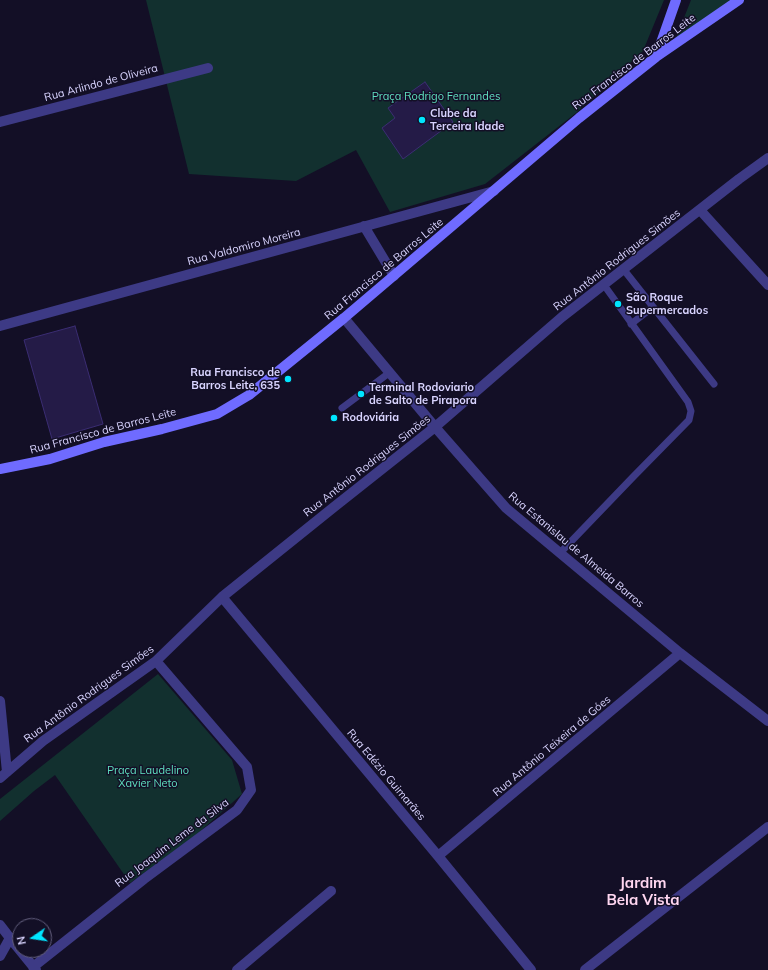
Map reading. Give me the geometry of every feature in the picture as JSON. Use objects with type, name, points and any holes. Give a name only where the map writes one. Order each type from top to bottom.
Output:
[{"type":"main road","points":[[656,57],[676,0]]},
{"type":"main road","name":"Rua Francisco de Barros Leite","points":[[0,470],[50,459],[104,442],[162,429],[217,414],[249,394],[344,318],[579,118],[656,57],[739,0]]},
{"type":"street","name":"Rua Arlindo de Oliveira","points":[[0,122],[208,68]]},
{"type":"street","name":"Rua Antônio Rodrigues Simões","points":[[4,775],[43,741],[156,661],[222,597],[435,427],[562,317],[768,158]]},
{"type":"street","name":"Rua Valdomiro Moreira","points":[[0,326],[494,191]]},
{"type":"street","points":[[700,210],[768,285]]},
{"type":"street","points":[[364,226],[394,276]]},
{"type":"street","name":"Rua Estanislau de Almeida Barros","points":[[344,318],[435,427],[506,508],[680,653],[768,721]]},
{"type":"street","name":"Rua Edézio Guimarães","points":[[222,597],[531,970]]},
{"type":"street","name":"Rua Antônio Teixeira de Góes","points":[[438,856],[680,653]]},
{"type":"street","name":"Rua Joaquim Leme da Silva","points":[[34,968],[144,878],[237,810],[251,790],[247,767],[156,661]]},
{"type":"street","points":[[0,701],[4,775]]},
{"type":"street","points":[[585,970],[768,828]]},
{"type":"street","points":[[237,970],[331,891]]},
{"type":"street","points":[[0,925],[34,968]]},
{"type":"street","points":[[0,956],[10,938]]},
{"type":"lane","points":[[624,270],[714,384]]},
{"type":"lane","points":[[560,553],[689,420],[691,411],[688,402],[604,285]]},
{"type":"lane","points":[[631,324],[653,307]]},
{"type":"lane","points":[[342,408],[390,373]]},
{"type":"green space","name":"Praça Rodrigo Fernandes","points":[[146,0],[664,0],[643,51],[576,113],[485,184],[390,212],[356,150],[296,181],[189,174]]},
{"type":"green space","points":[[691,0],[733,0],[676,38]]},
{"type":"green space","name":"Praça Laudelino Xavier Neto","points":[[158,674],[232,760],[242,794],[196,835],[130,883],[55,775],[0,821],[0,799]]},
{"type":"building","name":"Clube da Terceira Idade","points":[[425,82],[453,122],[403,159],[382,128],[395,118],[388,108]]},
{"type":"building","points":[[75,326],[103,424],[52,439],[24,340]]},
{"type":"place","name":"Clube da Terceira Idade","points":[[422,120]]},
{"type":"place","name":"São Roque Supermercados","points":[[618,304]]},
{"type":"place","name":"Rua Francisco de Barros Leite, 635","points":[[288,379]]},
{"type":"place","name":"Terminal Rodoviario de Salto de Pirapora","points":[[361,394]]},
{"type":"place","name":"Rodoviária","points":[[334,418]]},
{"type":"district","name":"Jardim Bela Vista","points":[[643,892]]}]
